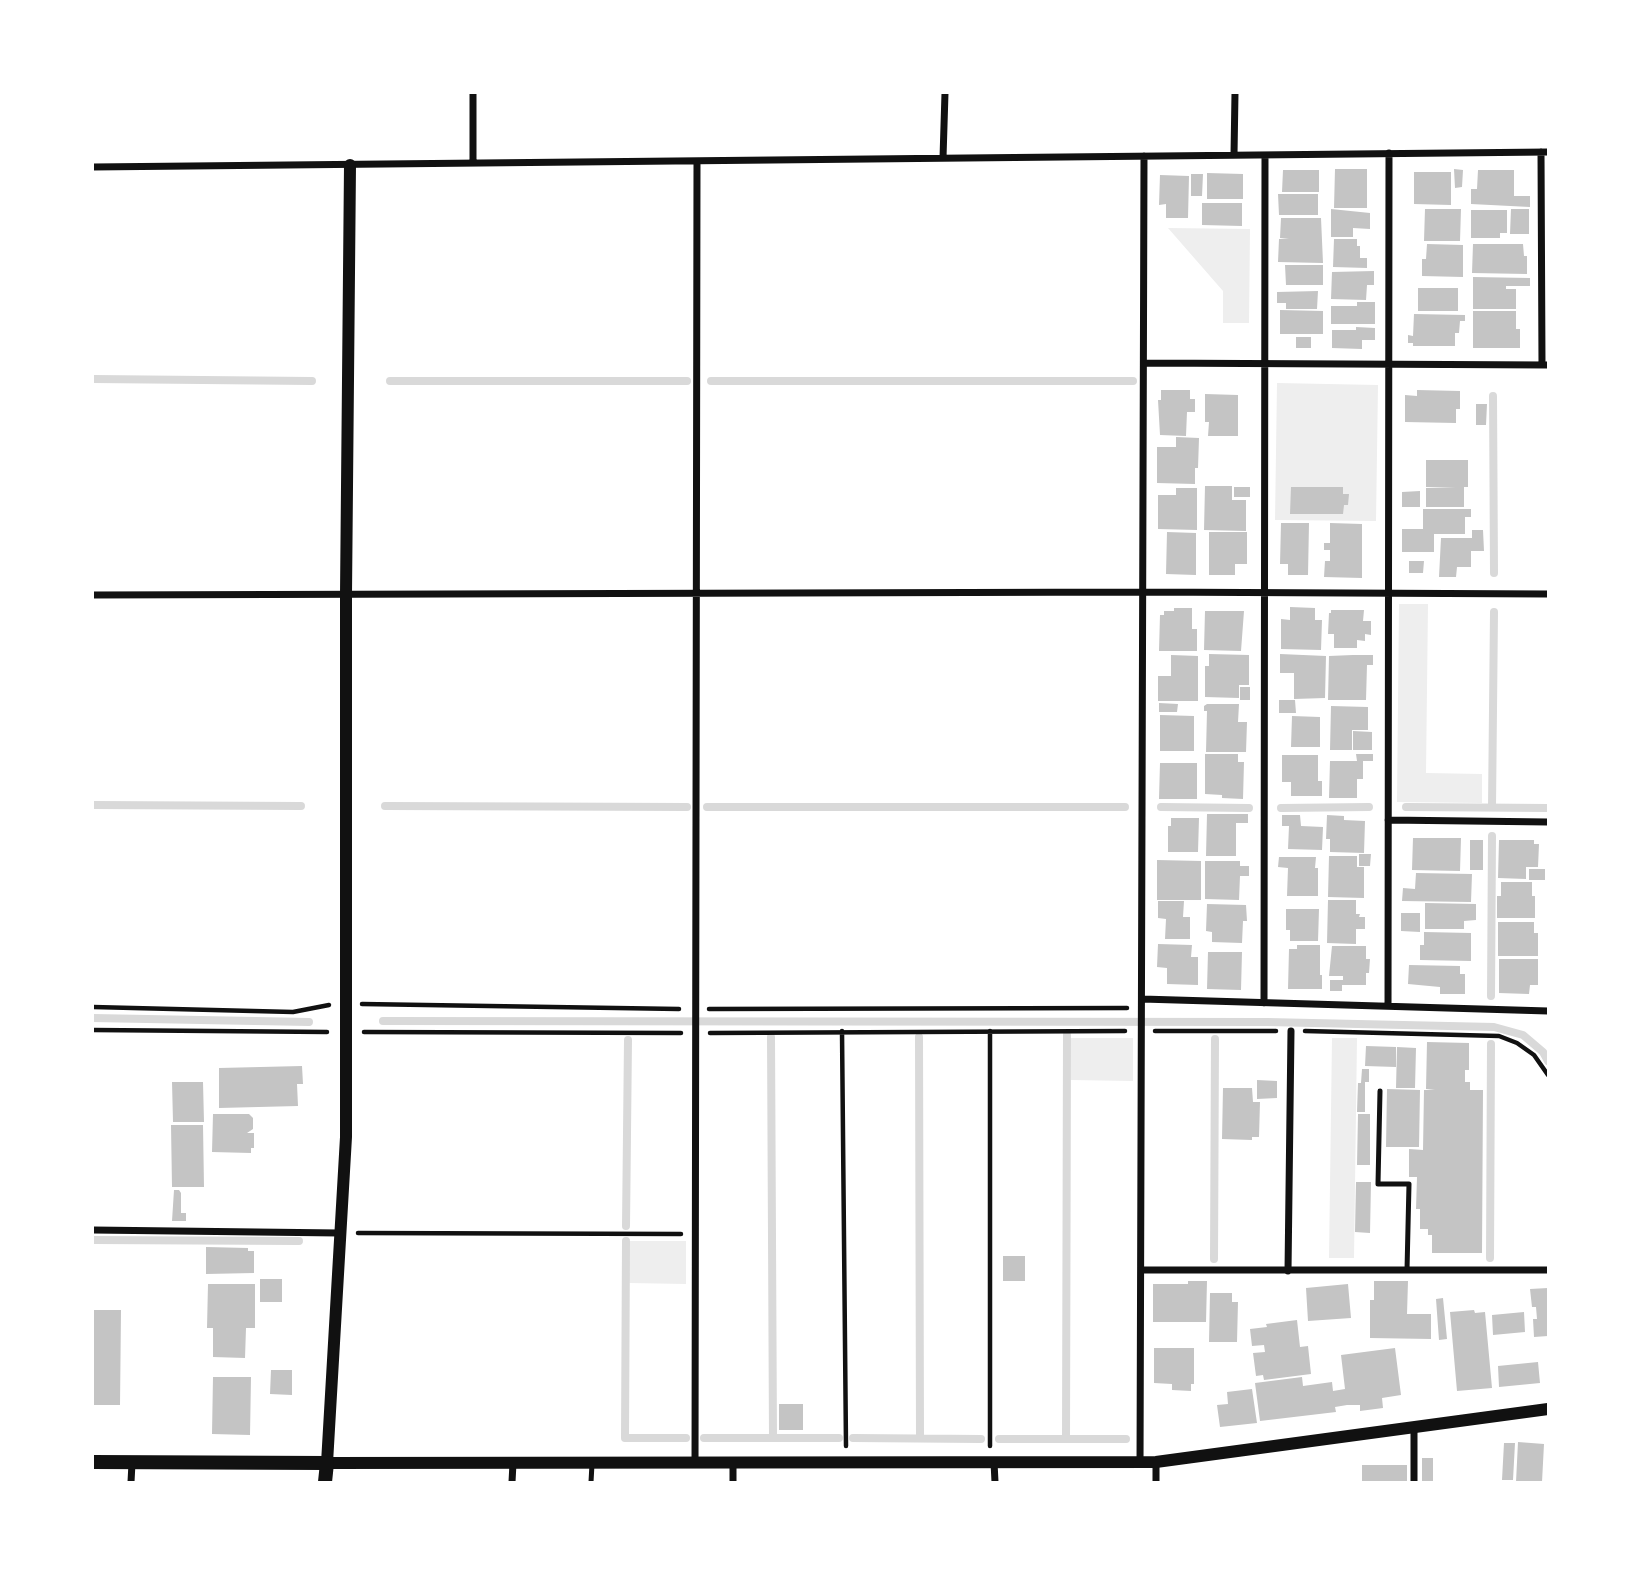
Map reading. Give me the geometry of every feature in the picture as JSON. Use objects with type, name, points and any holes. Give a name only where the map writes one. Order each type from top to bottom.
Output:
[{"type":"main road","points":[[93,1462],[327,1463],[326,1482]]},
{"type":"street","points":[[473,163],[474,93]]},
{"type":"street","points":[[943,158],[945,93]]},
{"type":"street","points":[[1234,155],[1235,93]]},
{"type":"street","points":[[93,167],[1545,152],[1545,365],[1144,363]]},
{"type":"street","points":[[1388,1006],[1389,153]]},
{"type":"street","points":[[1264,1003],[1265,155]]},
{"type":"street","points":[[1140,1462],[1144,156]]},
{"type":"street","points":[[695,1462],[697,161]]},
{"type":"street","points":[[350,165],[346,594],[346,1137],[327,1463],[1156,1462],[1548,1409]]},
{"type":"street","points":[[93,595],[1143,592],[1548,594]]},
{"type":"street","points":[[1388,820],[1548,822]]},
{"type":"street","points":[[1142,1007],[1264,1003],[1548,1011]]},
{"type":"street","points":[[1287,1271],[1291,1031]]},
{"type":"street","points":[[93,1230],[339,1233]]},
{"type":"street","points":[[1141,1270],[1548,1270]]},
{"type":"street","points":[[1414,1427],[1414,1482]]},
{"type":"street","points":[[733,1462],[733,1482]]},
{"type":"street","points":[[992,1462],[995,1482]]},
{"type":"street","points":[[1156,1462],[1156,1482]]},
{"type":"street","points":[[131,1482],[132,1463]]},
{"type":"street","points":[[512,1482],[513,1463]]},
{"type":"lane","points":[[1380,1091],[1378,1184],[1409,1184],[1407,1270]]},
{"type":"lane","points":[[592,1463],[592,1482]]},
{"type":"path","points":[[93,1007],[293,1012],[346,1004],[696,1012],[1142,1007]]},
{"type":"path","points":[[93,1030],[1142,1030],[1499,1036],[1517,1043],[1534,1055],[1548,1075]]},
{"type":"path","points":[[842,1031],[846,1462]]},
{"type":"path","points":[[990,1031],[992,1462]]},
{"type":"path","points":[[339,1233],[696,1234]]},
{"type":"shaded area","points":[[1168,228],[1250,229],[1249,323],[1223,323],[1223,291]]},
{"type":"shaded area","points":[[1277,383],[1378,385],[1376,521],[1275,520]]},
{"type":"shaded area","points":[[1399,604],[1428,604],[1426,773],[1482,774],[1482,803],[1397,802]]},
{"type":"shaded area","points":[[1071,1038],[1133,1038],[1133,1081],[1071,1080]]},
{"type":"shaded area","points":[[1332,1038],[1357,1038],[1354,1258],[1329,1258]]},
{"type":"shaded area","points":[[629,1241],[686,1241],[686,1284],[629,1283]]},
{"type":"building","points":[[1335,169],[1367,169],[1367,208],[1334,208]]},
{"type":"building","points":[[1454,169],[1463,170],[1462,187],[1455,188]]},
{"type":"building","points":[[1283,170],[1319,170],[1319,192],[1282,192]]},
{"type":"building","points":[[1478,170],[1514,170],[1514,196],[1530,196],[1530,207],[1471,204],[1471,189],[1477,189]]},
{"type":"building","points":[[1414,172],[1451,172],[1451,205],[1414,204]]},
{"type":"building","points":[[1207,173],[1243,174],[1243,199],[1207,199]]},
{"type":"building","points":[[1191,174],[1203,174],[1202,196],[1191,196]]},
{"type":"building","points":[[1160,175],[1189,176],[1188,218],[1166,218],[1166,204],[1159,205]]},
{"type":"building","points":[[1278,194],[1318,194],[1318,215],[1279,215]]},
{"type":"building","points":[[1202,203],[1242,203],[1242,226],[1202,225]]},
{"type":"building","points":[[1331,209],[1370,213],[1370,229],[1353,228],[1353,237],[1331,237]]},
{"type":"building","points":[[1425,209],[1461,209],[1460,241],[1424,241]]},
{"type":"building","points":[[1511,209],[1529,209],[1529,234],[1510,234]]},
{"type":"building","points":[[1471,210],[1507,210],[1507,233],[1500,233],[1500,238],[1471,238]]},
{"type":"building","points":[[1281,218],[1321,218],[1323,263],[1278,262],[1279,239],[1289,239],[1280,238]]},
{"type":"building","points":[[1334,239],[1357,239],[1360,258],[1367,258],[1367,268],[1333,267]]},
{"type":"building","points":[[1427,244],[1463,245],[1463,277],[1422,276],[1422,259],[1426,259]]},
{"type":"building","points":[[1473,244],[1523,244],[1524,256],[1527,256],[1527,274],[1472,273]]},
{"type":"building","points":[[1285,265],[1323,265],[1323,285],[1286,285]]},
{"type":"building","points":[[1374,271],[1374,285],[1367,285],[1366,300],[1331,299],[1332,272]]},
{"type":"building","points":[[1473,277],[1530,278],[1530,286],[1506,286],[1506,289],[1516,289],[1516,309],[1473,309]]},
{"type":"building","points":[[1418,288],[1458,288],[1458,311],[1418,311]]},
{"type":"building","points":[[1318,291],[1317,309],[1286,309],[1286,303],[1277,303],[1277,292]]},
{"type":"building","points":[[1357,302],[1375,302],[1375,324],[1331,324],[1331,306],[1357,306]]},
{"type":"building","points":[[1280,310],[1323,311],[1323,334],[1280,334]]},
{"type":"building","points":[[1473,311],[1516,311],[1520,348],[1473,348]]},
{"type":"building","points":[[1414,314],[1465,315],[1465,321],[1460,321],[1459,333],[1455,333],[1455,346],[1413,346],[1413,343],[1408,343],[1408,335],[1413,336]]},
{"type":"building","points":[[1356,327],[1375,328],[1375,340],[1362,340],[1362,349],[1332,348],[1332,330],[1356,330]]},
{"type":"building","points":[[1296,337],[1311,337],[1311,348],[1296,348]]},
{"type":"building","points":[[1161,390],[1190,390],[1190,399],[1195,399],[1195,412],[1187,412],[1186,436],[1160,435],[1158,400],[1161,400]]},
{"type":"building","points":[[1417,390],[1460,391],[1460,409],[1456,409],[1456,423],[1405,422],[1405,395],[1417,396]]},
{"type":"building","points":[[1205,394],[1238,395],[1238,436],[1208,436]]},
{"type":"building","points":[[1476,404],[1487,404],[1486,425],[1476,425]]},
{"type":"building","points":[[1176,437],[1199,438],[1195,484],[1157,483],[1157,447],[1176,447]]},
{"type":"building","points":[[1426,460],[1468,460],[1468,487],[1464,487],[1464,507],[1426,507],[1426,488],[1456,487],[1426,487]]},
{"type":"building","points":[[1205,486],[1232,486],[1232,500],[1246,500],[1246,531],[1204,530]]},
{"type":"building","points":[[1234,487],[1250,487],[1250,497],[1234,497]]},
{"type":"building","points":[[1291,487],[1343,487],[1343,494],[1349,494],[1348,505],[1344,505],[1343,514],[1290,514]]},
{"type":"building","points":[[1176,488],[1197,488],[1197,530],[1158,529],[1158,495],[1176,495]]},
{"type":"building","points":[[1420,491],[1420,507],[1402,507],[1402,492]]},
{"type":"building","points":[[1423,509],[1471,509],[1471,517],[1465,517],[1465,534],[1434,534],[1434,552],[1402,552],[1402,529],[1423,529]]},
{"type":"building","points":[[1281,523],[1309,523],[1308,575],[1288,575],[1288,564],[1280,564]]},
{"type":"building","points":[[1330,523],[1362,524],[1362,578],[1324,577],[1325,561],[1330,561],[1330,550],[1324,550],[1324,543],[1330,543]]},
{"type":"building","points":[[1472,530],[1483,530],[1484,551],[1471,551],[1471,567],[1457,567],[1456,577],[1439,577],[1441,538],[1472,538]]},
{"type":"building","points":[[1167,532],[1196,533],[1196,575],[1166,574]]},
{"type":"building","points":[[1209,532],[1247,532],[1247,564],[1235,564],[1235,575],[1209,575]]},
{"type":"building","points":[[1409,561],[1424,561],[1423,573],[1409,573]]},
{"type":"building","points":[[1290,607],[1315,608],[1315,620],[1322,620],[1321,650],[1281,649],[1281,619],[1290,620]]},
{"type":"building","points":[[1174,608],[1192,608],[1192,629],[1197,629],[1197,651],[1159,651],[1160,615],[1164,615],[1164,611],[1174,611]]},
{"type":"building","points":[[1331,610],[1364,610],[1363,621],[1371,621],[1371,635],[1365,634],[1365,641],[1357,640],[1357,648],[1334,648],[1334,634],[1328,634]]},
{"type":"building","points":[[1205,611],[1244,611],[1241,651],[1204,650]]},
{"type":"building","points":[[1209,654],[1249,655],[1249,685],[1239,685],[1239,698],[1205,697],[1205,666],[1209,666]]},
{"type":"building","points":[[1280,654],[1326,656],[1325,698],[1294,699],[1294,673],[1280,673]]},
{"type":"building","points":[[1171,655],[1198,656],[1198,701],[1158,701],[1158,676],[1171,676]]},
{"type":"building","points":[[1373,655],[1373,665],[1367,665],[1366,700],[1328,700],[1329,656]]},
{"type":"building","points":[[1240,687],[1250,687],[1250,700],[1240,700]]},
{"type":"building","points":[[1279,700],[1295,700],[1296,713],[1279,713]]},
{"type":"building","points":[[1159,703],[1178,704],[1177,712],[1159,712]]},
{"type":"building","points":[[1239,704],[1238,722],[1247,722],[1246,752],[1206,752],[1207,711],[1204,711],[1204,706]]},
{"type":"building","points":[[1331,706],[1368,707],[1368,730],[1352,730],[1352,750],[1330,750]]},
{"type":"building","points":[[1160,715],[1194,716],[1194,751],[1160,751]]},
{"type":"building","points":[[1292,716],[1320,717],[1320,747],[1291,747]]},
{"type":"building","points":[[1353,731],[1372,732],[1372,750],[1353,750]]},
{"type":"building","points":[[1205,754],[1238,754],[1238,762],[1244,762],[1243,799],[1205,794]]},
{"type":"building","points":[[1356,754],[1373,754],[1373,761],[1363,761],[1363,779],[1357,779],[1357,798],[1329,798],[1330,761],[1357,761]]},
{"type":"building","points":[[1282,755],[1318,755],[1318,781],[1322,781],[1322,796],[1291,796],[1291,782],[1282,782]]},
{"type":"building","points":[[1160,763],[1197,763],[1197,799],[1159,799]]},
{"type":"building","points":[[1207,814],[1248,814],[1248,823],[1236,823],[1236,856],[1206,856]]},
{"type":"building","points":[[1282,815],[1300,815],[1301,826],[1323,827],[1322,850],[1288,849],[1289,826],[1282,826]]},
{"type":"building","points":[[1327,815],[1344,816],[1344,820],[1365,821],[1364,853],[1330,852],[1330,839],[1326,839]]},
{"type":"building","points":[[1171,818],[1199,818],[1198,852],[1168,852],[1168,826],[1171,826]]},
{"type":"building","points":[[1413,838],[1461,838],[1460,871],[1412,870]]},
{"type":"building","points":[[1470,840],[1483,840],[1483,870],[1470,870]]},
{"type":"building","points":[[1499,840],[1534,840],[1534,844],[1539,844],[1538,867],[1526,867],[1526,879],[1498,878]]},
{"type":"building","points":[[1359,854],[1371,854],[1370,866],[1359,866]]},
{"type":"building","points":[[1329,856],[1357,856],[1357,867],[1364,867],[1364,898],[1328,897]]},
{"type":"building","points":[[1279,857],[1316,857],[1318,896],[1287,896],[1288,868],[1278,867]]},
{"type":"building","points":[[1157,860],[1201,861],[1201,900],[1157,900]]},
{"type":"building","points":[[1205,861],[1240,861],[1240,866],[1249,866],[1249,876],[1240,876],[1239,900],[1205,899]]},
{"type":"building","points":[[1529,869],[1545,869],[1545,880],[1529,880]]},
{"type":"building","points":[[1416,873],[1472,874],[1471,902],[1402,901],[1403,888],[1415,889]]},
{"type":"building","points":[[1501,882],[1532,882],[1535,918],[1497,918],[1497,896],[1501,896]]},
{"type":"building","points":[[1328,900],[1356,900],[1356,914],[1365,917],[1365,929],[1356,929],[1356,944],[1327,943]]},
{"type":"building","points":[[1158,901],[1184,901],[1183,917],[1190,917],[1190,939],[1165,939],[1166,919],[1158,918]]},
{"type":"building","points":[[1425,903],[1476,904],[1476,920],[1464,921],[1464,929],[1425,929]]},
{"type":"building","points":[[1207,904],[1246,905],[1247,921],[1243,921],[1242,943],[1212,942],[1212,932],[1206,931]]},
{"type":"building","points":[[1286,909],[1319,909],[1318,941],[1290,941],[1290,930],[1286,930]]},
{"type":"building","points":[[1401,913],[1420,913],[1420,932],[1401,931]]},
{"type":"building","points":[[1498,922],[1534,922],[1534,933],[1538,933],[1538,956],[1498,956]]},
{"type":"building","points":[[1424,932],[1471,933],[1471,961],[1420,960],[1420,945],[1424,945]]},
{"type":"building","points":[[1158,944],[1192,945],[1191,957],[1198,957],[1198,985],[1167,984],[1167,968],[1157,967]]},
{"type":"building","points":[[1297,945],[1320,945],[1322,989],[1288,989],[1289,949],[1297,949]]},
{"type":"building","points":[[1332,946],[1366,946],[1366,959],[1370,959],[1366,985],[1342,985],[1342,991],[1330,991],[1330,980],[1343,980],[1343,976],[1329,976]]},
{"type":"building","points":[[1208,952],[1242,952],[1241,990],[1207,989]]},
{"type":"building","points":[[1499,959],[1538,959],[1538,985],[1530,985],[1529,994],[1499,993]]},
{"type":"building","points":[[1409,965],[1460,966],[1460,974],[1465,974],[1465,994],[1440,994],[1440,987],[1408,984]]},
{"type":"building","points":[[1427,1042],[1469,1043],[1469,1070],[1465,1070],[1465,1082],[1470,1082],[1470,1090],[1483,1090],[1482,1253],[1432,1253],[1432,1235],[1428,1235],[1428,1229],[1420,1229],[1420,1209],[1416,1209],[1417,1177],[1409,1177],[1409,1149],[1423,1150],[1424,1090],[1435,1090],[1426,1089]]},
{"type":"building","points":[[1366,1046],[1396,1047],[1396,1067],[1365,1066]]},
{"type":"building","points":[[1397,1047],[1416,1048],[1415,1088],[1396,1088]]},
{"type":"building","points":[[302,1066],[303,1084],[297,1084],[298,1106],[219,1108],[219,1068]]},
{"type":"building","points":[[1362,1069],[1369,1069],[1369,1082],[1365,1082],[1365,1112],[1357,1112],[1358,1083],[1361,1083]]},
{"type":"building","points":[[1257,1080],[1277,1081],[1277,1098],[1257,1099]]},
{"type":"building","points":[[172,1082],[203,1082],[204,1122],[173,1122]]},
{"type":"building","points":[[1223,1088],[1252,1088],[1253,1102],[1260,1102],[1259,1137],[1252,1137],[1252,1140],[1222,1139]]},
{"type":"building","points":[[1387,1089],[1420,1090],[1419,1147],[1386,1147]]},
{"type":"building","points":[[213,1114],[249,1114],[253,1118],[253,1129],[247,1133],[254,1133],[254,1148],[251,1148],[251,1153],[212,1152]]},
{"type":"building","points":[[1358,1114],[1370,1114],[1370,1165],[1357,1165]]},
{"type":"building","points":[[171,1125],[203,1125],[204,1187],[172,1187]]},
{"type":"building","points":[[1356,1182],[1371,1182],[1370,1233],[1355,1232]]},
{"type":"building","points":[[174,1190],[181,1193],[181,1213],[186,1213],[186,1221],[172,1221]]},
{"type":"building","points":[[206,1247],[248,1248],[248,1251],[254,1251],[254,1273],[206,1274]]},
{"type":"building","points":[[1003,1256],[1025,1256],[1025,1281],[1003,1281]]},
{"type":"building","points":[[260,1279],[282,1279],[282,1302],[260,1302]]},
{"type":"building","points":[[1188,1281],[1207,1281],[1206,1322],[1153,1322],[1153,1284],[1188,1284]]},
{"type":"building","points":[[1374,1281],[1408,1281],[1407,1314],[1431,1314],[1431,1339],[1370,1338],[1370,1300],[1374,1300]]},
{"type":"building","points":[[208,1284],[255,1284],[255,1328],[246,1328],[245,1358],[213,1357],[213,1328],[207,1328]]},
{"type":"building","points":[[1348,1284],[1351,1318],[1308,1321],[1306,1288]]},
{"type":"building","points":[[1548,1288],[1548,1336],[1534,1337],[1533,1319],[1537,1319],[1536,1307],[1532,1307],[1530,1289]]},
{"type":"building","points":[[1210,1293],[1232,1293],[1232,1302],[1238,1302],[1237,1342],[1209,1342]]},
{"type":"building","points":[[1443,1298],[1447,1339],[1439,1340],[1436,1299]]},
{"type":"building","points":[[93,1310],[121,1310],[120,1405],[93,1405]]},
{"type":"building","points":[[1474,1310],[1475,1313],[1485,1312],[1492,1388],[1457,1391],[1450,1312]]},
{"type":"building","points":[[1524,1312],[1525,1332],[1493,1335],[1492,1315]]},
{"type":"building","points":[[1297,1320],[1300,1347],[1308,1346],[1311,1374],[1264,1380],[1263,1375],[1256,1376],[1253,1353],[1265,1352],[1264,1345],[1252,1346],[1250,1329]]},
{"type":"building","points":[[1154,1348],[1194,1348],[1194,1384],[1191,1384],[1191,1391],[1172,1390],[1172,1384],[1154,1383]]},
{"type":"building","points":[[1395,1348],[1401,1395],[1382,1398],[1383,1408],[1360,1411],[1360,1405],[1347,1405],[1335,1407],[1336,1412],[1260,1421],[1255,1383],[1302,1377],[1303,1386],[1332,1382],[1333,1391],[1345,1389],[1341,1355]]},
{"type":"building","points":[[1538,1362],[1540,1383],[1499,1387],[1498,1366]]},
{"type":"building","points":[[271,1370],[292,1370],[292,1395],[270,1394]]},
{"type":"building","points":[[213,1377],[251,1377],[250,1435],[212,1434]]},
{"type":"building","points":[[1252,1389],[1257,1423],[1220,1427],[1217,1405],[1228,1404],[1227,1392]]},
{"type":"building","points":[[779,1404],[803,1404],[803,1430],[779,1430]]},
{"type":"building","points":[[1518,1442],[1544,1444],[1542,1482],[1516,1482]]},
{"type":"building","points":[[1504,1443],[1515,1443],[1513,1480],[1502,1480]]},
{"type":"building","points":[[1422,1458],[1433,1458],[1433,1482],[1422,1482]]},
{"type":"building","points":[[1362,1465],[1407,1465],[1407,1482],[1362,1482]]},
{"type":"waterway","points":[[93,379],[312,381]]},
{"type":"waterway","points":[[390,381],[687,381]]},
{"type":"waterway","points":[[711,381],[1133,381]]},
{"type":"waterway","points":[[1493,396],[1494,573]]},
{"type":"waterway","points":[[1492,807],[1494,612]]},
{"type":"waterway","points":[[93,805],[301,806]]},
{"type":"waterway","points":[[385,806],[687,807]]},
{"type":"waterway","points":[[707,807],[1125,807]]},
{"type":"waterway","points":[[1161,807],[1249,808]]},
{"type":"waterway","points":[[1281,808],[1369,807]]},
{"type":"waterway","points":[[1406,807],[1548,808]]},
{"type":"waterway","points":[[1491,996],[1492,836]]},
{"type":"waterway","points":[[93,1018],[309,1022]]},
{"type":"waterway","points":[[383,1021],[1267,1022],[1494,1027],[1523,1035],[1543,1052],[1548,1061]]},
{"type":"waterway","points":[[1066,1439],[1067,1035]]},
{"type":"waterway","points":[[771,1037],[773,1438]]},
{"type":"waterway","points":[[919,1037],[920,1438]]},
{"type":"waterway","points":[[1214,1259],[1215,1039]]},
{"type":"waterway","points":[[626,1226],[628,1040]]},
{"type":"waterway","points":[[1490,1258],[1491,1044]]},
{"type":"waterway","points":[[93,1240],[299,1241]]},
{"type":"waterway","points":[[626,1241],[625,1438],[686,1438]]},
{"type":"waterway","points":[[704,1438],[839,1438]]},
{"type":"waterway","points":[[853,1438],[981,1439]]},
{"type":"waterway","points":[[999,1439],[1126,1439]]}]
